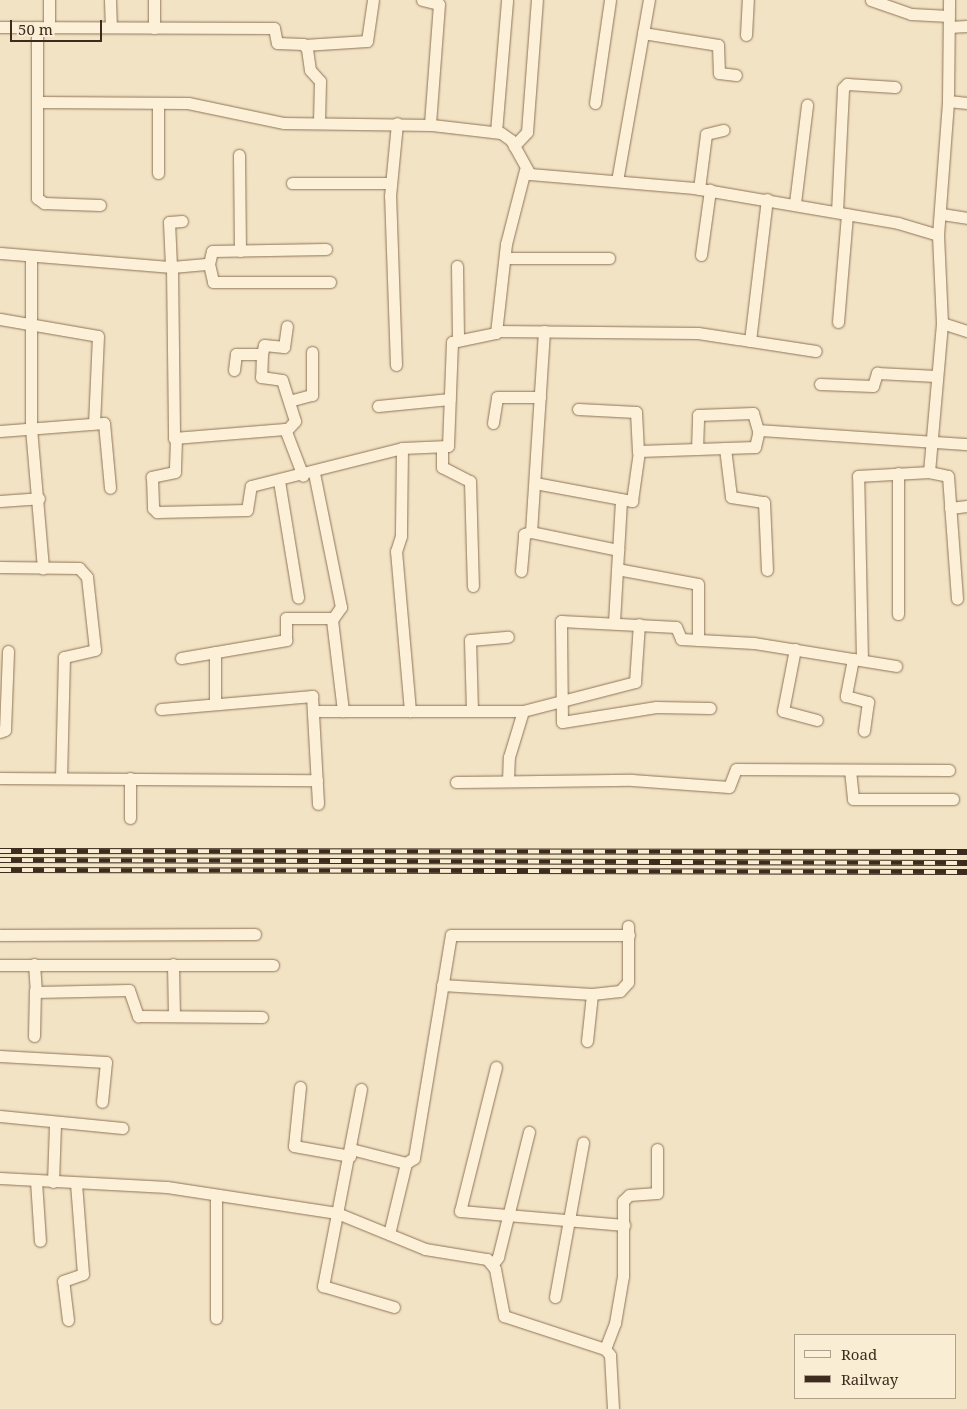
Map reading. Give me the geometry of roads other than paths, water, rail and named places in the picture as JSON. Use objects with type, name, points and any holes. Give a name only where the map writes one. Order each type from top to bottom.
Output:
[{"type":"street","points":[[49,0],[49,27]]},
{"type":"street","points":[[110,0],[111,28]]},
{"type":"street","points":[[154,0],[154,28]]},
{"type":"street","points":[[0,28],[274,28],[277,43],[304,45],[367,41],[373,0]]},
{"type":"street","points":[[422,0],[439,4],[430,125]]},
{"type":"street","points":[[496,132],[507,0]]},
{"type":"street","points":[[514,146],[527,132],[537,0]]},
{"type":"street","points":[[594,103],[610,0]]},
{"type":"street","points":[[617,181],[649,0]]},
{"type":"street","points":[[746,35],[748,0]]},
{"type":"street","points":[[871,0],[911,14],[967,26]]},
{"type":"street","points":[[929,472],[942,323],[938,235],[942,214],[948,101],[949,0]]},
{"type":"street","points":[[37,27],[37,198],[44,203],[100,205]]},
{"type":"street","points":[[643,33],[718,45],[719,73],[736,75]]},
{"type":"street","points":[[304,45],[310,70],[320,81],[319,122]]},
{"type":"street","points":[[838,322],[842,213],[843,88],[848,84],[895,87]]},
{"type":"street","points":[[948,101],[967,102]]},
{"type":"street","points":[[38,102],[207,106],[284,123],[397,123],[496,132],[506,135],[514,146],[525,170],[530,174],[704,189],[795,203],[938,235]]},
{"type":"street","points":[[158,104],[158,173]]},
{"type":"street","points":[[795,203],[807,105]]},
{"type":"street","points":[[396,366],[390,183],[397,123]]},
{"type":"street","points":[[701,255],[706,134],[724,130]]},
{"type":"street","points":[[239,155],[240,251]]},
{"type":"street","points":[[497,331],[505,258],[525,170]]},
{"type":"street","points":[[292,183],[390,183]]},
{"type":"street","points":[[750,341],[767,199]]},
{"type":"street","points":[[942,214],[967,218]]},
{"type":"street","points":[[182,221],[169,222],[176,439],[175,472],[152,477],[154,510],[247,510],[250,486],[309,474],[402,448],[442,447],[448,443],[452,342],[458,338],[497,331],[698,333],[816,351]]},
{"type":"street","points":[[326,249],[210,252],[209,264],[213,282],[330,282]]},
{"type":"street","points":[[0,253],[31,257],[171,266],[209,264]]},
{"type":"street","points":[[31,257],[31,428],[39,498],[43,568]]},
{"type":"street","points":[[505,258],[609,258]]},
{"type":"street","points":[[457,266],[458,338]]},
{"type":"street","points":[[0,319],[98,336],[94,423]]},
{"type":"street","points":[[942,323],[967,331]]},
{"type":"street","points":[[176,439],[287,430],[295,424],[281,379],[261,378],[264,345],[284,347],[287,326]]},
{"type":"street","points":[[531,532],[544,331]]},
{"type":"street","points":[[289,401],[312,395],[312,352]]},
{"type":"street","points":[[234,370],[236,354],[262,354]]},
{"type":"street","points":[[820,384],[873,386],[877,373],[936,376]]},
{"type":"street","points":[[493,423],[496,397],[540,397]]},
{"type":"street","points":[[378,406],[450,400]]},
{"type":"street","points":[[535,483],[634,500],[638,452],[636,412],[578,409]]},
{"type":"street","points":[[638,452],[756,447],[758,431],[753,413],[698,415],[697,449]]},
{"type":"street","points":[[0,431],[94,423],[106,425],[110,488]]},
{"type":"street","points":[[287,430],[309,474],[341,608],[333,618],[342,711]]},
{"type":"street","points":[[758,431],[932,444],[967,444]]},
{"type":"street","points":[[442,447],[442,468],[470,481],[473,586]]},
{"type":"street","points":[[402,448],[402,536],[396,551],[410,711]]},
{"type":"street","points":[[725,448],[730,498],[764,502],[767,570]]},
{"type":"street","points":[[864,732],[868,702],[846,696],[858,659],[858,476],[929,472],[948,476],[957,599]]},
{"type":"street","points":[[898,473],[898,614]]},
{"type":"street","points":[[279,480],[298,597]]},
{"type":"street","points":[[0,500],[39,498]]},
{"type":"street","points":[[614,622],[621,498]]},
{"type":"street","points":[[950,508],[967,506]]},
{"type":"street","points":[[522,571],[524,534],[531,532],[618,550]]},
{"type":"street","points":[[0,567],[82,569],[93,615],[94,652],[64,657],[61,778]]},
{"type":"street","points":[[617,569],[698,584],[698,640]]},
{"type":"street","points":[[181,658],[286,640],[286,618],[333,618]]},
{"type":"street","points":[[710,708],[662,706],[564,722],[560,700],[561,621],[614,622],[676,627],[681,639],[795,649],[896,666]]},
{"type":"street","points":[[313,711],[523,711],[637,681],[639,624]]},
{"type":"street","points":[[472,711],[470,640],[508,637]]},
{"type":"street","points":[[795,649],[783,711],[818,720]]},
{"type":"street","points":[[0,732],[4,730],[8,651]]},
{"type":"street","points":[[215,652],[215,704]]},
{"type":"street","points":[[160,709],[310,696],[313,711],[318,804]]},
{"type":"street","points":[[508,781],[509,757],[523,711]]},
{"type":"street","points":[[456,782],[632,780],[729,787],[736,769],[950,770]]},
{"type":"street","points":[[850,770],[853,799],[953,799]]},
{"type":"street","points":[[0,778],[317,780]]},
{"type":"street","points":[[130,778],[130,818]]},
{"type":"street","points":[[300,1087],[294,1146],[350,1152],[406,1163],[414,1158],[442,985],[453,934],[629,930],[625,988],[592,994],[442,985]]},
{"type":"street","points":[[0,935],[255,934]]},
{"type":"street","points":[[0,964],[273,965]]},
{"type":"street","points":[[34,964],[34,1036]]},
{"type":"street","points":[[172,964],[174,1015]]},
{"type":"street","points":[[35,990],[129,990],[136,1015],[262,1017]]},
{"type":"street","points":[[587,1041],[592,994]]},
{"type":"street","points":[[0,1056],[106,1062],[102,1102]]},
{"type":"street","points":[[496,1067],[459,1209],[624,1225]]},
{"type":"street","points":[[361,1089],[339,1214],[322,1286],[394,1307]]},
{"type":"street","points":[[0,1116],[55,1124],[122,1128]]},
{"type":"street","points":[[54,1182],[55,1124]]},
{"type":"street","points":[[529,1132],[498,1257],[493,1264],[504,1316],[605,1349],[612,1362],[613,1409]]},
{"type":"street","points":[[555,1297],[583,1143]]},
{"type":"street","points":[[605,1349],[620,1298],[624,1198],[658,1191],[657,1149]]},
{"type":"street","points":[[389,1234],[406,1163]]},
{"type":"street","points":[[0,1178],[216,1195],[339,1214],[425,1249],[493,1264]]},
{"type":"street","points":[[36,1180],[40,1242]]},
{"type":"street","points":[[68,1320],[62,1281],[82,1274],[76,1183]]},
{"type":"street","points":[[216,1195],[216,1318]]},
{"type":"railway","points":[[0,851],[967,852]]},
{"type":"railway","points":[[0,860],[967,863]]},
{"type":"railway","points":[[0,870],[967,872]]}]
